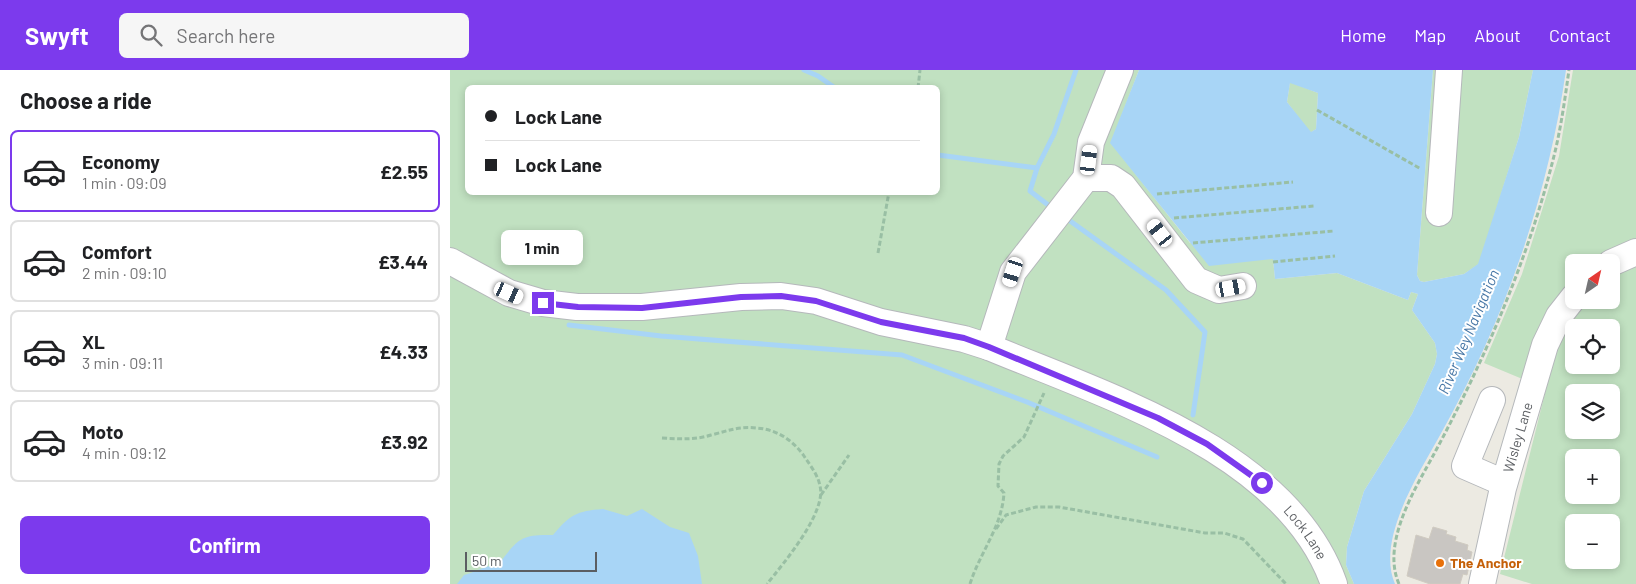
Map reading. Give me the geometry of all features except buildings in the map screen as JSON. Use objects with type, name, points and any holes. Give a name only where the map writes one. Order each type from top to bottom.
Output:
[{"type":"street","points":[[989,347],[1013,272],[1086,178],[1091,142],[1120,70]]},
{"type":"street","points":[[1439,213],[1449,70]]},
{"type":"street","points":[[1086,178],[1111,178],[1123,186],[1196,280],[1219,290],[1242,286]]},
{"type":"street","points":[[1620,259],[1636,252]]},
{"type":"street","name":"Lock Lane","points":[[450,261],[509,293],[543,303],[578,307],[642,308],[741,297],[781,296],[816,301],[881,322],[964,338],[989,347],[1158,418],[1207,444],[1262,483],[1308,535],[1330,572],[1334,584]]},
{"type":"street","name":"Wisley Lane","points":[[1482,584],[1504,483],[1545,345],[1559,316],[1565,308]]},
{"type":"street","points":[[1492,400],[1465,466],[1504,483]]},
{"type":"path","points":[[918,85],[920,70]]},
{"type":"path","points":[[1399,584],[1394,574],[1393,559],[1396,539],[1413,491],[1481,362],[1519,273],[1554,155],[1568,70]]},
{"type":"path","points":[[1317,110],[1426,172]]},
{"type":"path","points":[[1151,195],[1293,182]]},
{"type":"path","points":[[878,253],[888,195]]},
{"type":"path","points":[[1170,218],[1314,206]]},
{"type":"path","points":[[1190,243],[1334,231]]},
{"type":"path","points":[[1273,262],[1335,256]]},
{"type":"path","points":[[996,529],[1003,508],[1004,493],[998,486],[999,464],[1003,456],[1024,437],[1042,400],[1051,373]]},
{"type":"path","points":[[662,438],[693,439],[741,428],[758,428],[771,431],[793,442],[800,450],[815,473],[821,486],[821,495],[816,511],[800,540],[767,584]]},
{"type":"path","points":[[821,495],[849,455]]},
{"type":"path","points":[[970,584],[978,560],[1006,515],[1036,507],[1058,508],[1204,533],[1224,533],[1243,539],[1286,584]]},
{"type":"green space","points":[[450,70],[1139,70],[1111,143],[1190,243],[1273,259],[1275,279],[1337,273],[1408,300],[1411,292],[1418,294],[1412,310],[1435,343],[1437,354],[1435,364],[1412,414],[1364,491],[1347,547],[1346,565],[1354,584],[1340,584],[1236,452],[888,317],[645,298],[569,296],[517,289],[450,251]]},
{"type":"green space","points":[[1433,70],[1533,70],[1519,137],[1479,264],[1464,274],[1424,282],[1420,281],[1417,275]]},
{"type":"green space","points":[[1573,70],[1636,70],[1636,584],[1532,584],[1500,574],[1546,389],[1484,363],[1522,274],[1559,156]]},
{"type":"green space","points":[[1290,82],[1318,93],[1316,129],[1310,133],[1287,102]]},
{"type":"green space","points":[[450,273],[505,301],[767,305],[830,312],[965,346],[1157,427],[1260,494],[1308,550],[1325,584],[450,584]]},
{"type":"water","name":"River Wey Navigation","points":[[1139,70],[1433,70],[1417,275],[1420,281],[1424,282],[1464,274],[1478,264],[1519,137],[1533,70],[1566,70],[1548,165],[1535,213],[1503,305],[1462,394],[1411,489],[1395,528],[1391,548],[1391,567],[1395,584],[1354,584],[1346,565],[1347,547],[1364,491],[1412,414],[1435,364],[1437,354],[1435,343],[1412,310],[1418,294],[1411,292],[1408,300],[1337,273],[1275,279],[1273,259],[1209,266],[1110,143]],"holes":[[[1290,83],[1318,93],[1316,129],[1311,132],[1287,102]]]},
{"type":"water","points":[[603,509],[627,516],[642,509],[670,527],[689,533],[698,556],[702,584],[457,584],[464,575],[485,567],[498,565],[515,544],[526,537],[553,535],[574,515]]},
{"type":"waterway","points":[[804,70],[818,76],[831,85]]},
{"type":"waterway","points":[[940,155],[1037,168],[1054,134],[1076,70]]},
{"type":"waterway","points":[[1037,168],[1030,191],[1052,208]]},
{"type":"waterway","points":[[1066,218],[1166,290],[1205,332],[1193,415]]},
{"type":"waterway","points":[[569,325],[661,336],[902,355],[1027,402],[1157,457]]},
{"type":"place","name":"The Anchor","points":[[1440,563]]},
{"type":"route","points":[[543,303],[578,307],[642,308],[741,297],[781,296],[816,301],[905,328],[964,338],[1158,418],[1207,444],[1262,483]]}]
